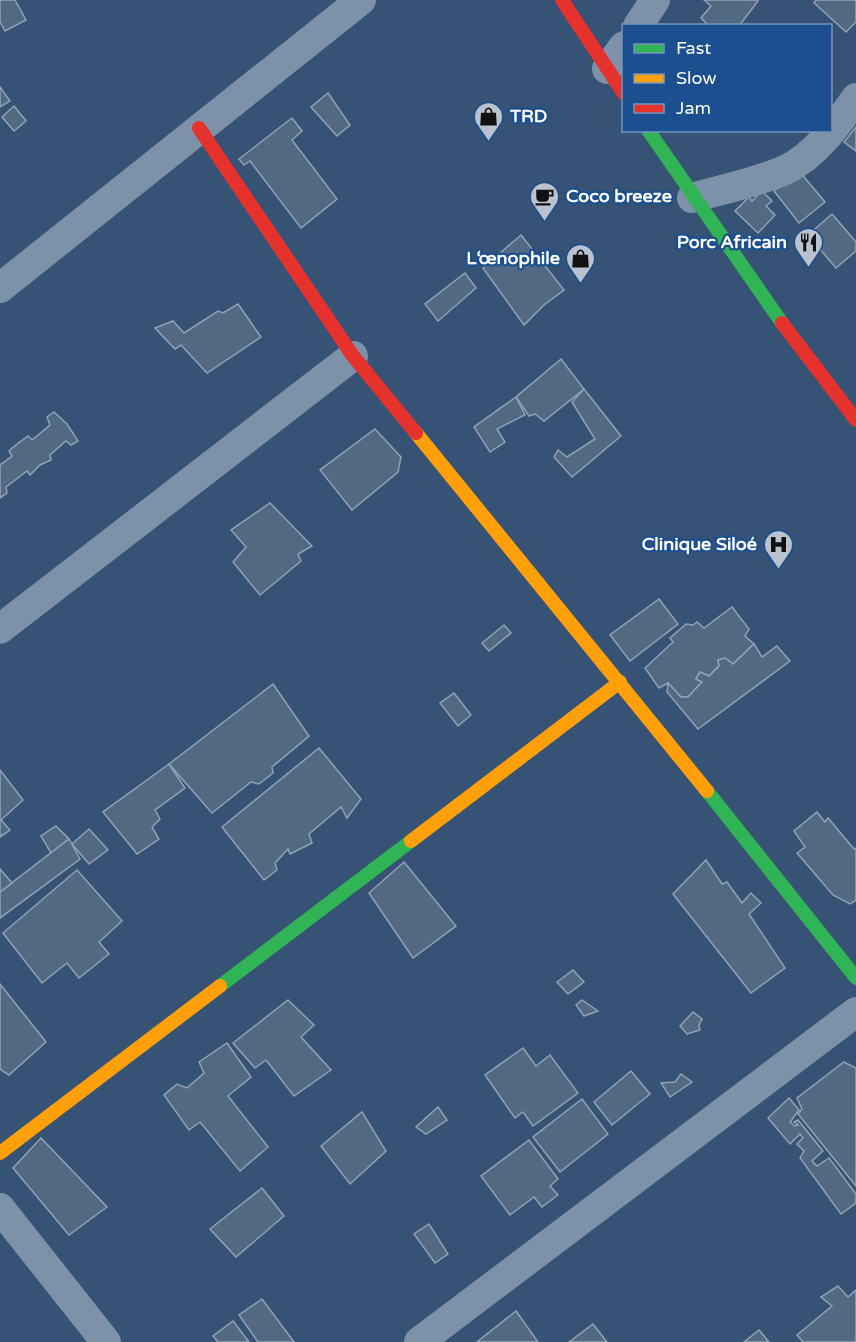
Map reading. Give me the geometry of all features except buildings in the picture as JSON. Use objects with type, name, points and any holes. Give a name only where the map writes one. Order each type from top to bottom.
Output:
[{"type":"street","points":[[0,288],[361,0]]},
{"type":"street","points":[[562,0],[615,58],[622,86]]},
{"type":"street","points":[[639,24],[655,0]]},
{"type":"street","points":[[832,130],[856,98]]},
{"type":"street","points":[[198,128],[353,356],[620,682],[856,978]]},
{"type":"street","points":[[649,132],[692,198],[807,358],[856,420]]},
{"type":"street","points":[[692,198],[787,169],[812,151],[830,132]]},
{"type":"street","points":[[0,628],[353,356]]},
{"type":"street","points":[[0,1153],[620,682]]},
{"type":"street","points":[[419,1342],[856,1012]]},
{"type":"street","points":[[0,1208],[106,1342]]},
{"type":"traffic: fast","points":[[649,132],[782,323]]},
{"type":"traffic: fast","points":[[707,791],[856,978]]},
{"type":"traffic: fast","points":[[220,986],[411,841]]},
{"type":"traffic: slow","points":[[416,433],[707,791]]},
{"type":"traffic: slow","points":[[411,841],[620,682]]},
{"type":"traffic: slow","points":[[0,1153],[220,986]]},
{"type":"traffic: jam","points":[[562,0],[622,91]]},
{"type":"traffic: jam","points":[[199,128],[353,356],[416,433]]},
{"type":"traffic: jam","points":[[782,323],[856,420]]},
{"type":"place","name":"TRD","points":[[489,142]]},
{"type":"place","name":"Coco breeze","points":[[545,222]]},
{"type":"place","name":"Porc Africain","points":[[808,268]]},
{"type":"place","name":"L‘œnophile","points":[[581,284]]},
{"type":"place","name":"Clinique Siloé","points":[[778,570]]}]
